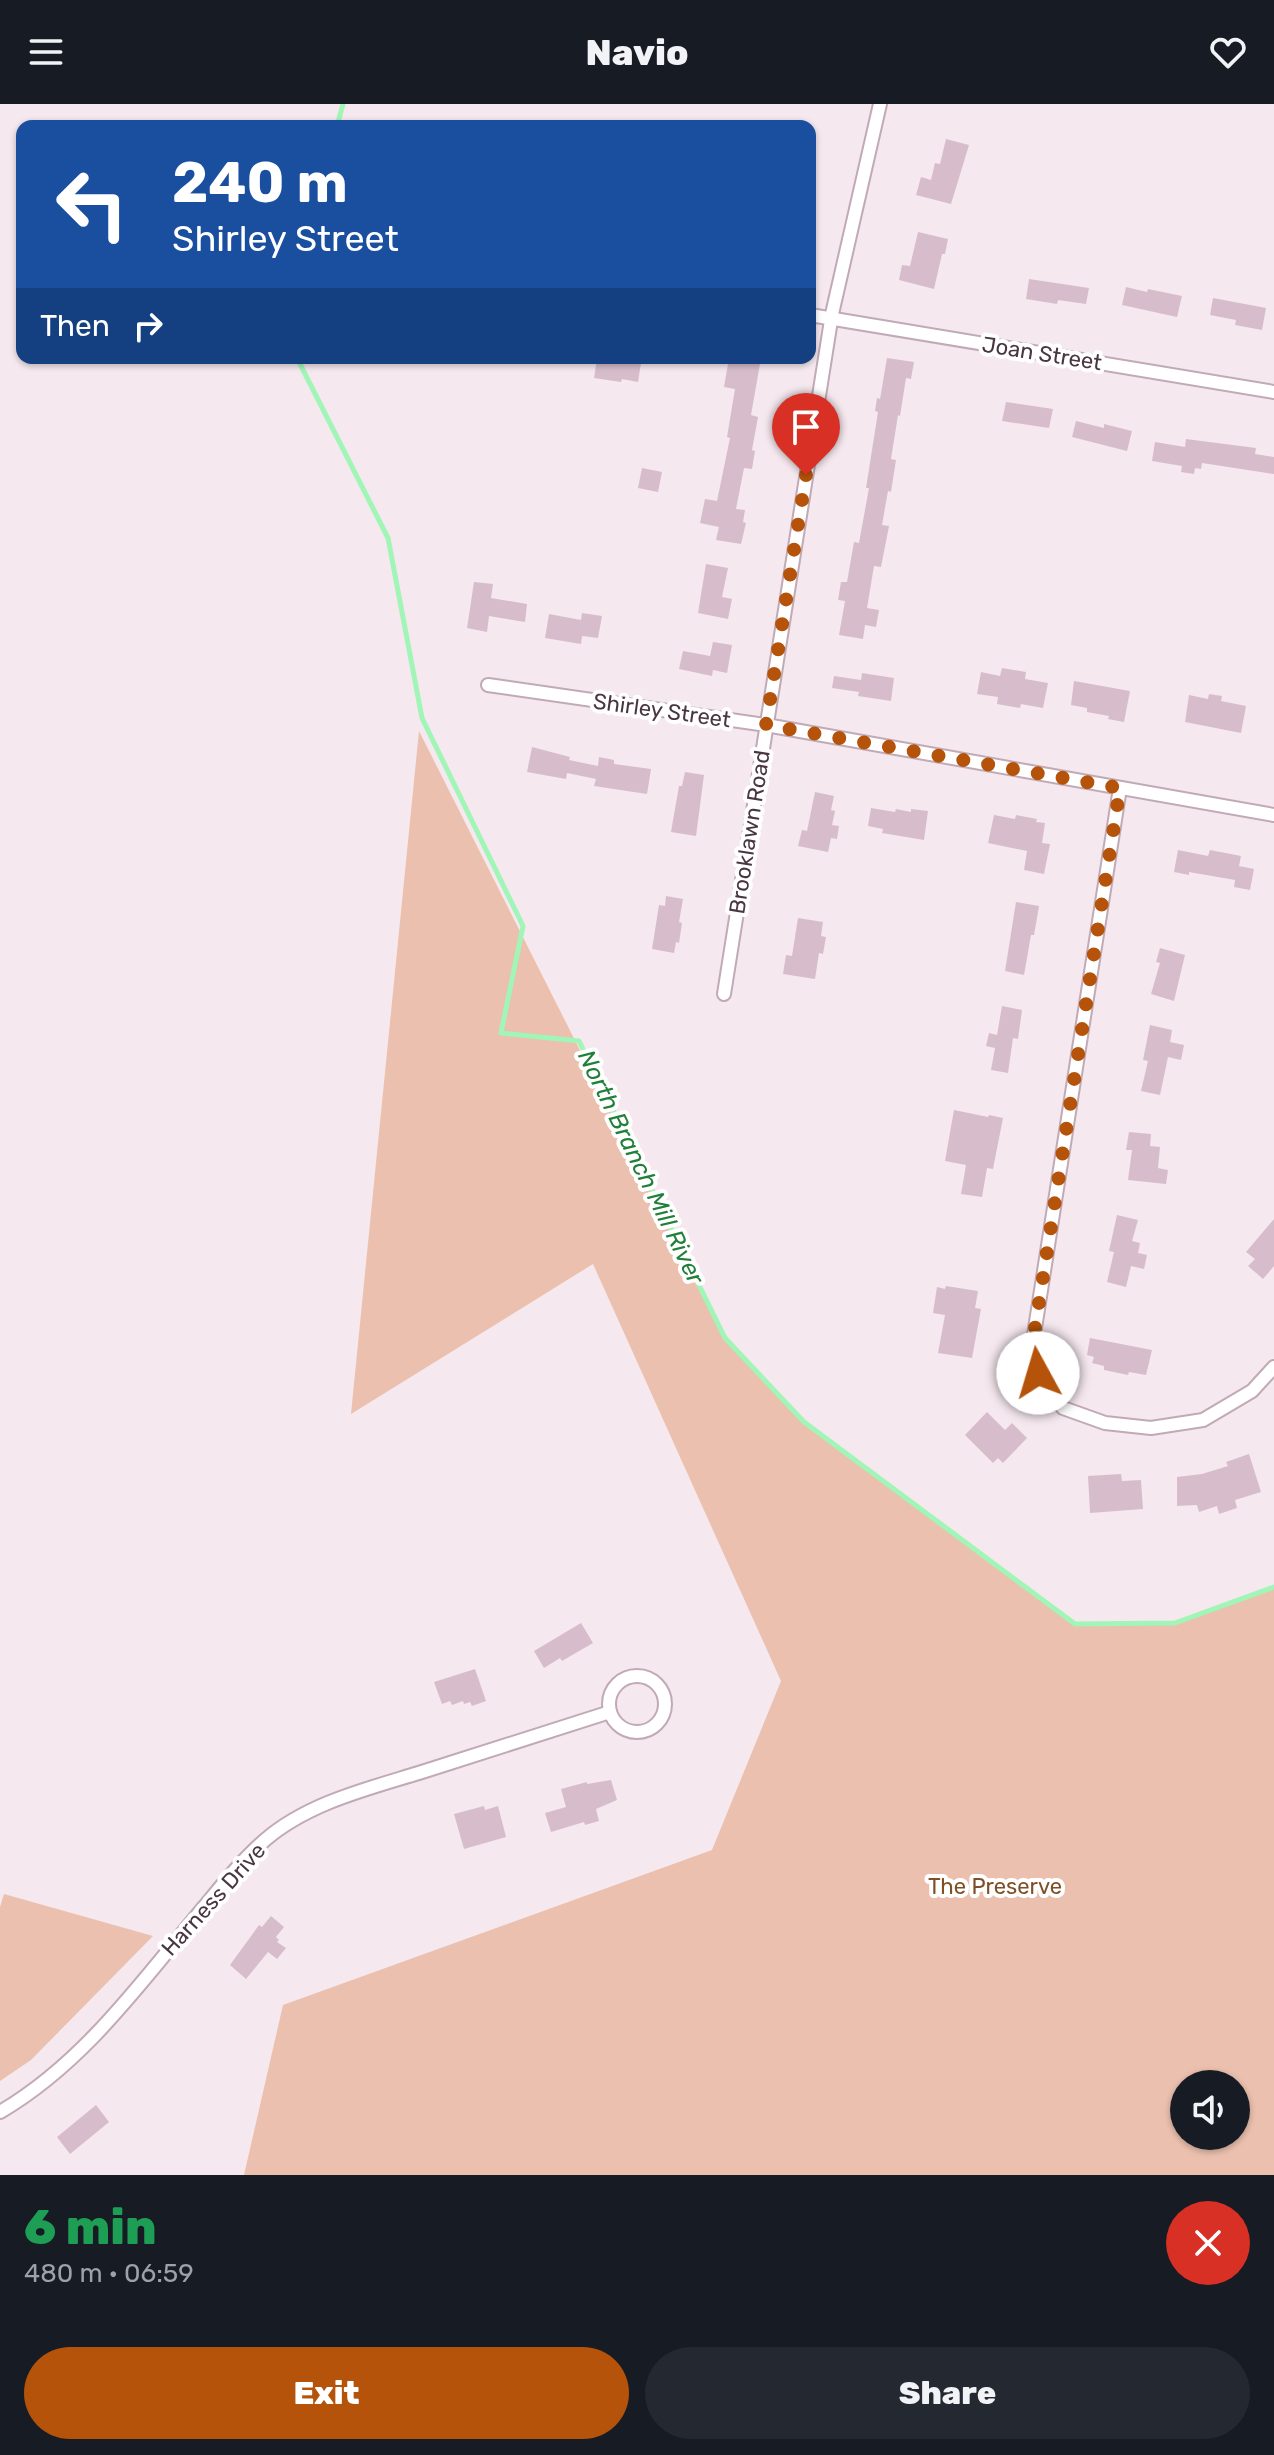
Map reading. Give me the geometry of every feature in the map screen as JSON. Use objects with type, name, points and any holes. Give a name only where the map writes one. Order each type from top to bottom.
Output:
[{"type":"street","name":"Brooklawn Road","points":[[724,994],[831,318],[880,104]]},
{"type":"street","name":"Joan Street","points":[[816,316],[1274,392]]},
{"type":"street","name":"Shirley Street","points":[[488,685],[766,725],[1274,815]]},
{"type":"street","points":[[1120,788],[1033,1341],[1038,1373],[1063,1408],[1105,1423],[1151,1428],[1203,1420],[1252,1391],[1274,1367]]},
{"type":"street","points":[[639,1676],[656,1683],[665,1699],[662,1718],[648,1731],[629,1732],[614,1721],[610,1712],[609,1703],[615,1687],[630,1677],[639,1676]]},
{"type":"street","name":"Harness Drive","points":[[0,2112],[34,2090],[84,2047],[221,1886],[256,1848],[280,1828],[322,1805],[610,1712]]},
{"type":"green space","name":"The Preserve","points":[[419,731],[725,1338],[804,1421],[1075,1624],[1175,1623],[1274,1587],[1274,2175],[244,2175],[283,2005],[712,1850],[781,1681],[593,1264],[351,1414]]},
{"type":"green space","points":[[4,1894],[153,1936],[31,2060],[0,2081],[0,1907]]},
{"type":"building","points":[[946,139],[969,145],[951,204],[916,195],[921,177],[931,180],[935,163],[940,164]]},
{"type":"building","points":[[918,232],[948,239],[934,289],[899,280],[902,265],[910,266]]},
{"type":"building","points":[[1029,279],[1089,288],[1086,304],[1058,300],[1057,304],[1026,299]]},
{"type":"building","points":[[1126,287],[1182,296],[1177,317],[1122,305]]},
{"type":"building","points":[[1213,298],[1266,308],[1262,330],[1235,325],[1236,320],[1210,315]]},
{"type":"building","points":[[887,358],[914,362],[911,379],[906,378],[891,459],[896,460],[882,525],[889,526],[881,567],[874,566],[867,608],[879,610],[876,627],[865,625],[863,639],[839,635],[845,601],[838,600],[841,582],[847,582],[854,542],[859,543],[869,488],[866,488],[878,412],[875,411]]},
{"type":"building","points":[[596,364],[641,364],[638,382],[594,378]]},
{"type":"building","points":[[728,364],[760,364],[751,415],[758,417],[752,450],[755,451],[752,469],[744,468],[736,509],[745,510],[743,522],[746,523],[741,544],[716,540],[719,527],[700,523],[705,499],[717,501],[730,438],[727,437],[735,389],[724,387]]},
{"type":"building","points":[[1006,402],[1053,409],[1049,428],[1002,421]]},
{"type":"building","points":[[1076,421],[1132,431],[1127,451],[1072,437]]},
{"type":"building","points":[[1186,439],[1256,448],[1255,454],[1274,457],[1274,474],[1202,463],[1201,469],[1195,468],[1194,474],[1181,472],[1182,466],[1152,461],[1155,442],[1185,447]]},
{"type":"building","points":[[642,468],[662,472],[658,492],[638,488]]},
{"type":"building","points":[[706,564],[728,568],[722,597],[732,599],[728,619],[698,613]]},
{"type":"building","points":[[474,582],[493,584],[491,598],[527,604],[525,622],[489,616],[487,632],[467,628]]},
{"type":"building","points":[[582,613],[602,616],[598,638],[582,636],[581,644],[545,638],[549,614],[581,620]]},
{"type":"building","points":[[713,642],[732,645],[727,673],[713,670],[712,676],[679,669],[683,651],[710,656]]},
{"type":"building","points":[[1002,668],[1026,672],[1025,679],[1048,683],[1043,708],[997,704],[998,697],[977,694],[981,672],[1000,676]]},
{"type":"building","points":[[862,673],[894,678],[891,701],[832,688],[834,676],[861,680]]},
{"type":"building","points":[[1074,681],[1130,691],[1124,722],[1071,705]]},
{"type":"building","points":[[1209,694],[1222,696],[1221,701],[1246,706],[1241,733],[1185,722],[1189,695],[1208,699]]},
{"type":"building","points":[[532,747],[598,766],[599,757],[614,760],[614,764],[651,769],[647,794],[594,786],[596,779],[567,773],[566,779],[527,772]]},
{"type":"building","points":[[685,772],[704,775],[696,836],[671,832],[679,786],[682,786]]},
{"type":"building","points":[[815,792],[834,796],[832,825],[839,826],[837,839],[831,838],[828,852],[798,846],[802,830],[807,831]]},
{"type":"building","points":[[871,808],[895,812],[896,809],[928,811],[924,840],[882,833],[883,829],[868,826]]},
{"type":"building","points":[[994,815],[1015,819],[1016,815],[1045,823],[1042,843],[1050,844],[1044,874],[1024,870],[1027,851],[988,843]]},
{"type":"building","points":[[1178,850],[1208,856],[1210,850],[1241,856],[1239,866],[1254,869],[1250,890],[1234,887],[1235,880],[1174,872]]},
{"type":"building","points":[[666,896],[683,899],[679,943],[676,942],[674,953],[652,949],[659,905],[665,906]]},
{"type":"building","points":[[1016,902],[1039,906],[1024,975],[1005,971]]},
{"type":"building","points":[[798,918],[823,922],[821,936],[826,937],[823,954],[819,953],[815,979],[783,974],[786,955],[792,956]]},
{"type":"building","points":[[1160,948],[1185,955],[1174,1001],[1151,994],[1160,963],[1156,962]]},
{"type":"building","points":[[1002,1006],[1022,1010],[1018,1039],[1013,1038],[1008,1073],[991,1070],[995,1048],[986,1046],[989,1033],[997,1035]]},
{"type":"building","points":[[1150,1025],[1172,1030],[1170,1042],[1184,1045],[1181,1060],[1168,1057],[1160,1095],[1141,1091],[1148,1061],[1143,1060]]},
{"type":"building","points":[[954,1110],[1003,1118],[993,1169],[987,1168],[982,1197],[961,1194],[966,1165],[945,1161]]},
{"type":"building","points":[[1129,1132],[1151,1134],[1150,1146],[1160,1147],[1158,1168],[1168,1170],[1166,1184],[1128,1180],[1132,1150],[1126,1150]]},
{"type":"building","points":[[1117,1215],[1138,1220],[1132,1241],[1140,1243],[1138,1253],[1147,1255],[1144,1269],[1131,1266],[1126,1287],[1107,1282],[1114,1252],[1109,1251]]},
{"type":"building","points":[[1274,1219],[1274,1266],[1263,1279],[1248,1266],[1255,1259],[1246,1252]]},
{"type":"building","points":[[946,1286],[978,1291],[975,1308],[981,1309],[972,1358],[938,1353],[945,1315],[933,1313],[937,1287],[945,1289]]},
{"type":"building","points":[[1090,1338],[1152,1350],[1146,1375],[1104,1370],[1104,1366],[1092,1363],[1094,1357],[1087,1355]]},
{"type":"building","points":[[987,1412],[1005,1430],[1012,1423],[1027,1438],[1003,1463],[998,1458],[993,1463],[965,1435]]},
{"type":"building","points":[[1249,1454],[1261,1492],[1235,1500],[1237,1508],[1219,1514],[1217,1506],[1199,1512],[1197,1505],[1177,1506],[1177,1477],[1228,1466],[1226,1462]]},
{"type":"building","points":[[1121,1474],[1122,1481],[1141,1480],[1143,1509],[1090,1513],[1088,1476]]},
{"type":"building","points":[[581,1623],[593,1643],[544,1668],[534,1651]]},
{"type":"building","points":[[475,1669],[486,1701],[472,1706],[470,1702],[464,1704],[463,1701],[452,1705],[450,1701],[442,1704],[434,1682]]},
{"type":"building","points":[[611,1780],[617,1800],[596,1809],[599,1821],[551,1832],[545,1813],[566,1807],[561,1789]]},
{"type":"building","points":[[484,1806],[485,1810],[498,1806],[506,1837],[464,1849],[454,1814]]},
{"type":"building","points":[[271,1916],[284,1927],[276,1937],[277,1942],[286,1948],[277,1959],[268,1952],[246,1979],[230,1965],[259,1925],[262,1927]]},
{"type":"building","points":[[96,2105],[109,2122],[70,2154],[57,2137]]},
{"type":"waterway","name":"North Branch Mill River","points":[[339,120],[343,104]]},
{"type":"waterway","name":"North Branch Mill River","points":[[300,364],[388,538],[422,718],[523,926],[501,1033],[579,1041],[725,1338],[804,1422],[1075,1624],[1175,1623],[1274,1587]]},
{"type":"route","points":[[806,475],[766,725],[1120,788],[1033,1341],[1038,1373]]}]
